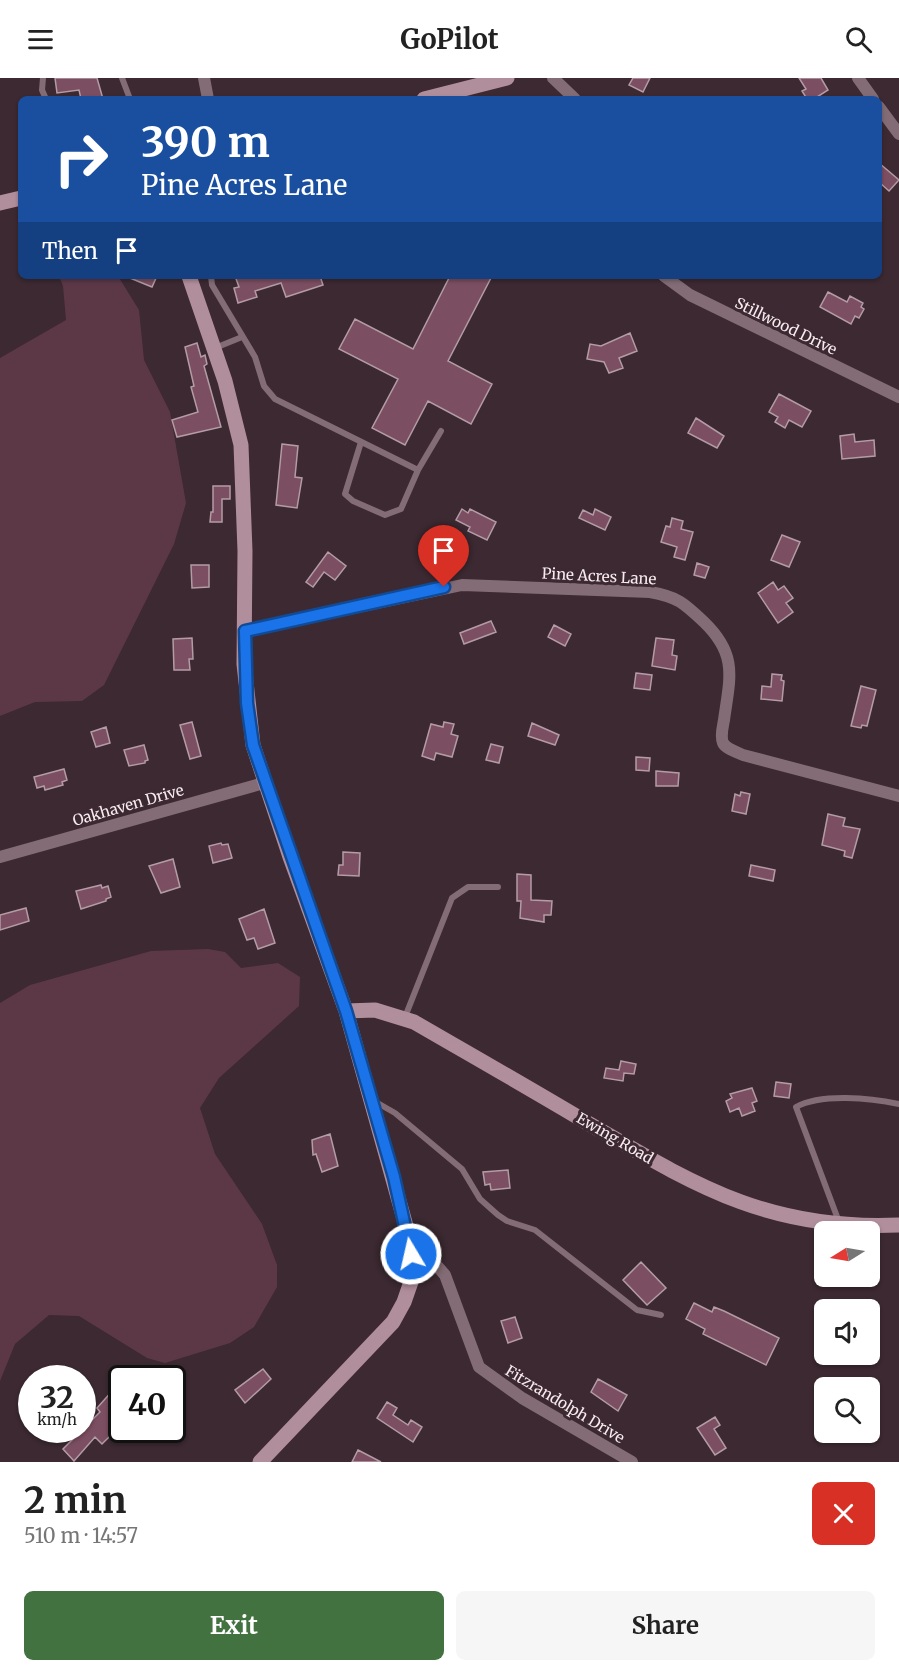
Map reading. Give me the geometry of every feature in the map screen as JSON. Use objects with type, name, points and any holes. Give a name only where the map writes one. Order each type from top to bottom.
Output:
[{"type":"street","points":[[204,78],[207,96]]},
{"type":"street","points":[[436,96],[507,78]]},
{"type":"street","points":[[553,78],[572,96]]},
{"type":"street","points":[[858,78],[871,96]]},
{"type":"street","points":[[882,111],[899,134]]},
{"type":"street","points":[[0,203],[18,199]]},
{"type":"street","points":[[190,279],[225,381],[241,445],[244,495],[247,703],[253,745],[264,783],[346,1011],[394,1177],[411,1254],[412,1279],[404,1302],[393,1322],[260,1462]]},
{"type":"street","name":"Stillwood Drive","points":[[668,279],[690,295],[899,397]]},
{"type":"street","name":"Pine Acres Lane","points":[[245,631],[426,590],[462,585],[650,592],[674,596],[710,627],[728,653],[730,674],[722,732],[723,742],[729,748],[743,754],[899,796]]},
{"type":"street","name":"Oakhaven Drive","points":[[0,857],[264,783]]},
{"type":"street","name":"Ewing Road","points":[[346,1011],[375,1010],[404,1018],[691,1182],[742,1204],[788,1217],[814,1221]]},
{"type":"street","name":"Ewing Road","points":[[880,1225],[899,1225]]},
{"type":"street","name":"Fitzrandolph Drive","points":[[411,1254],[438,1267],[445,1275],[479,1367],[522,1398],[632,1462]]},
{"type":"lane","points":[[43,78],[42,90],[45,96]]},
{"type":"lane","points":[[122,78],[129,96]]},
{"type":"lane","points":[[211,279],[212,285],[255,357],[264,386],[275,399],[418,470]]},
{"type":"lane","points":[[214,348],[242,337]]},
{"type":"lane","points":[[361,442],[345,486],[345,494],[353,501],[385,515],[401,509],[418,470],[441,431]]},
{"type":"lane","points":[[404,1018],[452,898],[468,887],[498,887]]},
{"type":"lane","points":[[839,1221],[796,1107],[806,1102],[871,1098],[899,1104]]},
{"type":"lane","points":[[371,1099],[395,1113],[462,1169],[480,1199],[498,1215],[507,1221],[535,1230],[637,1310],[661,1315]]},
{"type":"shaded area","points":[[60,279],[120,279],[139,310],[144,360],[170,412],[186,503],[174,544],[104,685],[82,701],[35,702],[0,716],[0,358],[66,320]]},
{"type":"shaded area","points":[[208,949],[225,952],[241,968],[278,963],[300,977],[299,1006],[219,1078],[200,1108],[215,1154],[262,1224],[277,1265],[277,1287],[254,1327],[230,1343],[165,1363],[147,1358],[79,1316],[49,1315],[15,1344],[0,1381],[0,1003],[30,985],[151,951]]},
{"type":"building","points":[[55,78],[97,78],[102,96],[80,96],[79,90],[57,93]]},
{"type":"building","points":[[633,78],[650,78],[643,92],[629,85]]},
{"type":"building","points":[[799,78],[821,78],[828,90],[819,96],[805,96],[802,91],[806,89]]},
{"type":"building","points":[[882,166],[899,180],[889,191],[882,185]]},
{"type":"building","points":[[132,279],[156,279],[152,287]]},
{"type":"building","points":[[236,279],[321,279],[323,285],[286,297],[281,283],[255,291],[257,297],[238,303],[234,288],[239,287]]},
{"type":"building","points":[[448,279],[490,279],[448,361],[492,384],[471,424],[428,401],[405,445],[372,428],[398,379],[339,349],[355,319],[413,349]]},
{"type":"building","points":[[828,292],[847,302],[850,296],[863,303],[861,307],[864,309],[859,318],[855,316],[851,324],[820,307]]},
{"type":"building","points":[[630,333],[637,351],[619,358],[623,368],[609,373],[604,362],[587,359],[590,344],[601,346]]},
{"type":"building","points":[[197,343],[201,357],[205,355],[207,364],[204,366],[221,427],[177,437],[172,420],[198,412],[191,387],[194,386],[185,347]]},
{"type":"building","points":[[779,394],[811,411],[802,427],[789,420],[785,428],[775,422],[778,417],[769,412]]},
{"type":"building","points":[[696,418],[724,436],[717,448],[688,433]]},
{"type":"building","points":[[854,434],[855,442],[874,440],[875,456],[842,459],[840,436]]},
{"type":"building","points":[[282,444],[298,446],[295,477],[302,478],[297,508],[276,505]]},
{"type":"building","points":[[213,486],[230,486],[230,499],[222,499],[222,522],[210,522],[211,512],[213,512]]},
{"type":"building","points":[[462,509],[468,513],[470,509],[496,522],[487,540],[468,531],[470,527],[456,520]]},
{"type":"building","points":[[595,509],[611,517],[605,530],[579,518],[583,510],[593,515]]},
{"type":"building","points":[[672,518],[683,521],[681,529],[693,532],[685,560],[674,557],[677,547],[661,542],[666,526],[670,527]]},
{"type":"building","points":[[782,535],[800,542],[789,567],[771,560]]},
{"type":"building","points":[[328,552],[346,566],[335,580],[324,572],[313,587],[306,582]]},
{"type":"building","points":[[697,563],[709,567],[705,578],[694,575]]},
{"type":"building","points":[[191,565],[209,565],[209,587],[192,588]]},
{"type":"building","points":[[773,582],[778,590],[784,586],[793,598],[786,603],[793,612],[778,623],[758,593]]},
{"type":"building","points":[[491,621],[496,632],[464,644],[460,633]]},
{"type":"building","points":[[554,625],[571,634],[565,646],[548,637]]},
{"type":"building","points":[[192,638],[193,659],[189,659],[190,670],[174,670],[173,639]]},
{"type":"building","points":[[656,638],[674,640],[672,655],[677,656],[675,670],[652,666]]},
{"type":"building","points":[[636,673],[652,675],[650,690],[634,688]]},
{"type":"building","points":[[772,674],[782,675],[781,680],[784,681],[782,701],[761,699],[762,686],[771,687]]},
{"type":"building","points":[[861,686],[876,690],[867,726],[862,725],[861,728],[851,726]]},
{"type":"building","points":[[192,722],[201,756],[190,759],[180,725]]},
{"type":"building","points":[[444,722],[454,724],[451,734],[458,736],[452,757],[436,753],[434,760],[422,756],[431,724],[443,727]]},
{"type":"building","points":[[532,723],[559,735],[555,745],[528,736]]},
{"type":"building","points":[[106,727],[110,743],[96,747],[91,732]]},
{"type":"building","points":[[491,744],[503,747],[499,763],[486,760]]},
{"type":"building","points":[[144,745],[148,760],[145,763],[129,766],[124,750]]},
{"type":"building","points":[[636,757],[650,758],[649,771],[636,770]]},
{"type":"building","points":[[64,769],[67,780],[62,782],[63,785],[45,790],[44,786],[37,788],[34,777]]},
{"type":"building","points":[[656,771],[679,773],[678,786],[656,786]]},
{"type":"building","points":[[741,792],[750,794],[746,814],[732,811],[735,794],[740,796]]},
{"type":"building","points":[[828,814],[845,818],[843,826],[860,829],[852,858],[844,856],[845,851],[822,845]]},
{"type":"building","points":[[221,843],[222,845],[228,844],[232,858],[213,863],[209,846]]},
{"type":"building","points":[[343,852],[360,853],[359,876],[338,875],[339,865],[343,865]]},
{"type":"building","points":[[173,859],[180,887],[161,893],[149,866]]},
{"type":"building","points":[[751,865],[775,870],[773,881],[749,876]]},
{"type":"building","points":[[517,874],[531,875],[531,900],[552,901],[551,915],[544,915],[544,922],[520,918],[521,901],[517,901]]},
{"type":"building","points":[[101,885],[102,888],[108,886],[111,897],[106,901],[81,909],[76,891]]},
{"type":"building","points":[[26,908],[29,921],[0,930],[0,915]]},
{"type":"building","points":[[264,909],[275,943],[258,949],[254,938],[247,940],[239,919]]},
{"type":"building","points":[[621,1061],[636,1064],[634,1074],[624,1073],[623,1081],[604,1078],[606,1068],[619,1070]]},
{"type":"building","points":[[776,1082],[791,1084],[789,1098],[774,1096]]},
{"type":"building","points":[[752,1088],[757,1101],[752,1103],[755,1111],[742,1116],[739,1108],[730,1112],[726,1101],[732,1098],[730,1094]]},
{"type":"building","points":[[330,1134],[338,1166],[322,1172],[316,1154],[313,1155],[312,1140]]},
{"type":"building","points":[[508,1170],[510,1188],[491,1190],[490,1184],[485,1185],[483,1172]]},
{"type":"building","points":[[641,1262],[666,1288],[647,1305],[623,1280]]},
{"type":"building","points":[[694,1303],[712,1312],[714,1307],[724,1311],[779,1338],[766,1365],[703,1334],[705,1329],[686,1319]]},
{"type":"building","points":[[515,1317],[522,1338],[508,1343],[501,1321]]},
{"type":"building","points":[[263,1369],[271,1379],[245,1403],[235,1390]]},
{"type":"building","points":[[598,1379],[627,1395],[618,1411],[591,1392]]},
{"type":"building","points":[[108,1396],[108,1438],[102,1444],[96,1438],[96,1416],[100,1412],[97,1408]]},
{"type":"building","points":[[387,1402],[397,1408],[393,1415],[408,1425],[411,1420],[422,1427],[413,1442],[377,1418]]},
{"type":"building","points":[[715,1417],[720,1425],[714,1429],[726,1448],[715,1455],[697,1428]]},
{"type":"building","points":[[69,1443],[90,1443],[74,1461],[63,1449]]},
{"type":"building","points":[[358,1450],[381,1462],[352,1462]]},
{"type":"route","points":[[411,1254],[394,1177],[346,1011],[264,783],[253,745],[244,664],[245,631],[444,587]]}]
